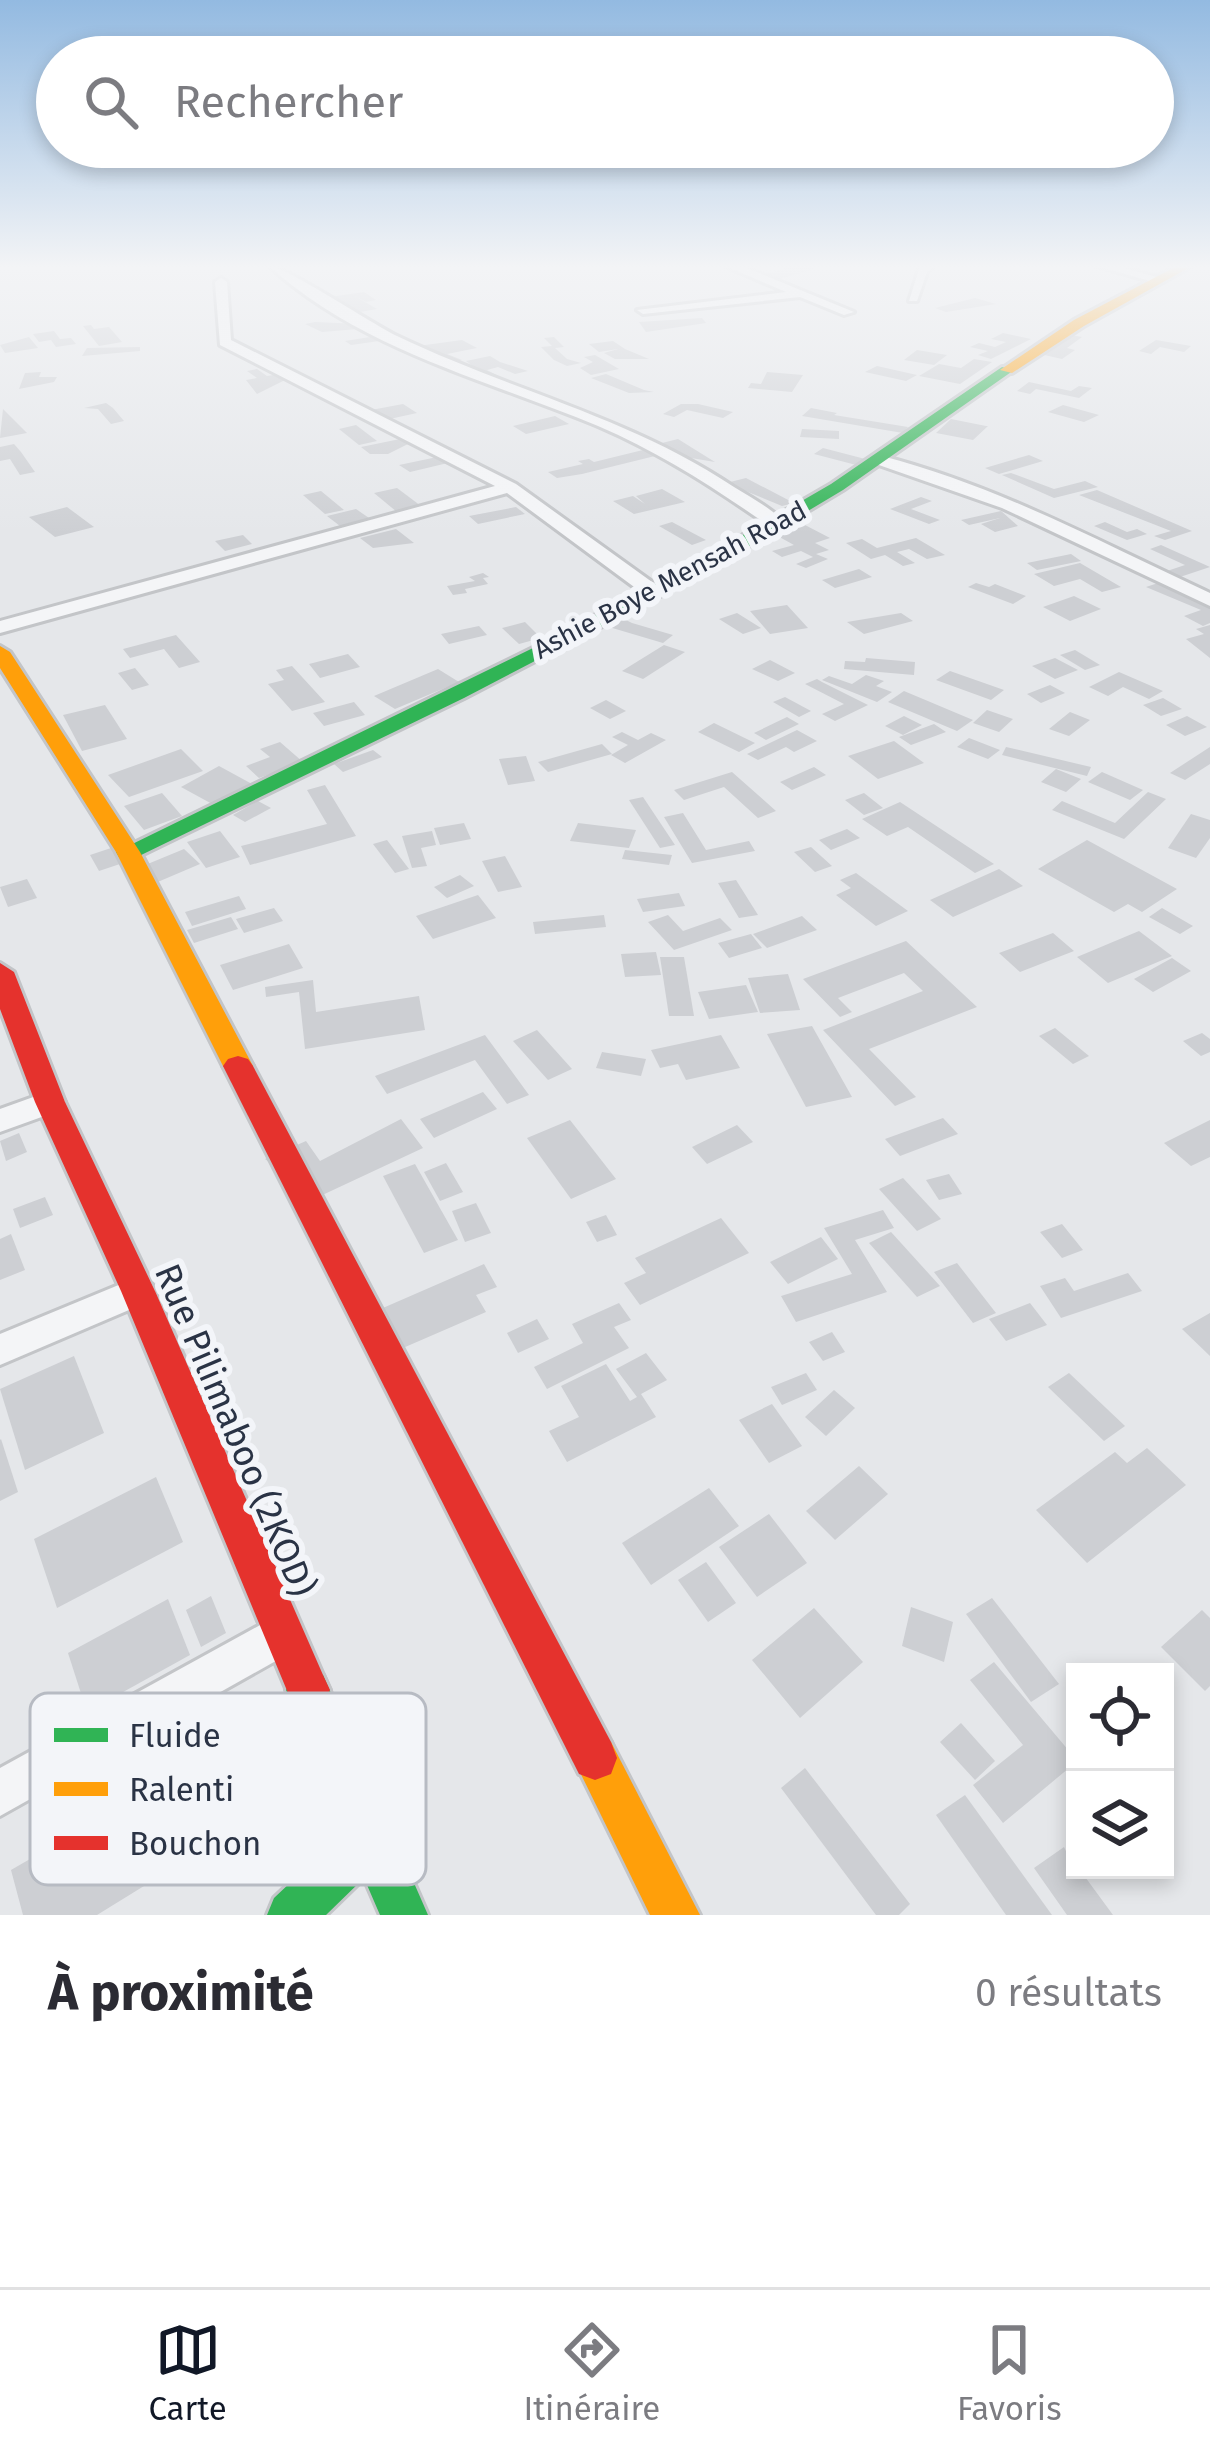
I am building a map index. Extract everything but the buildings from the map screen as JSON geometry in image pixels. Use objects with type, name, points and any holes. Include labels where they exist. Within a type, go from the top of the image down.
[{"type":"street","points":[[251,355],[510,487],[652,591]]},
{"type":"street","points":[[434,355],[652,445],[778,524]]},
{"type":"street","name":"Ashie Boye Mensah Road","points":[[128,852],[468,689],[778,524],[882,461],[1025,355]]},
{"type":"street","points":[[882,461],[927,472],[1004,502],[1210,600]]},
{"type":"street","points":[[0,627],[510,487]]},
{"type":"street","points":[[0,652],[128,852],[676,1915]]},
{"type":"street","name":"Rue Pilimaboo (2KOD)","points":[[0,973],[50,1102],[138,1291],[308,1693]]},
{"type":"street","points":[[0,1121],[50,1102]]},
{"type":"street","points":[[0,1350],[138,1291]]},
{"type":"street","points":[[177,1693],[282,1634]]},
{"type":"street","points":[[0,1793],[30,1776]]},
{"type":"street","points":[[291,1915],[323,1885]]},
{"type":"street","name":"Rue Pilimaboo (2KOD)","points":[[391,1885],[404,1915]]},
{"type":"traffic: fast","points":[[128,852],[457,694],[700,568],[837,487],[1007,370]]},
{"type":"traffic: fast","points":[[291,1915],[323,1885]]},
{"type":"traffic: fast","points":[[391,1885],[404,1915]]},
{"type":"traffic: slow","points":[[1007,370],[1029,355]]},
{"type":"traffic: slow","points":[[0,652],[128,852],[238,1066]]},
{"type":"traffic: slow","points":[[595,1758],[676,1915]]},
{"type":"traffic: jam","points":[[0,972],[50,1102],[138,1291],[308,1690]]},
{"type":"traffic: jam","points":[[238,1066],[595,1758]]}]
